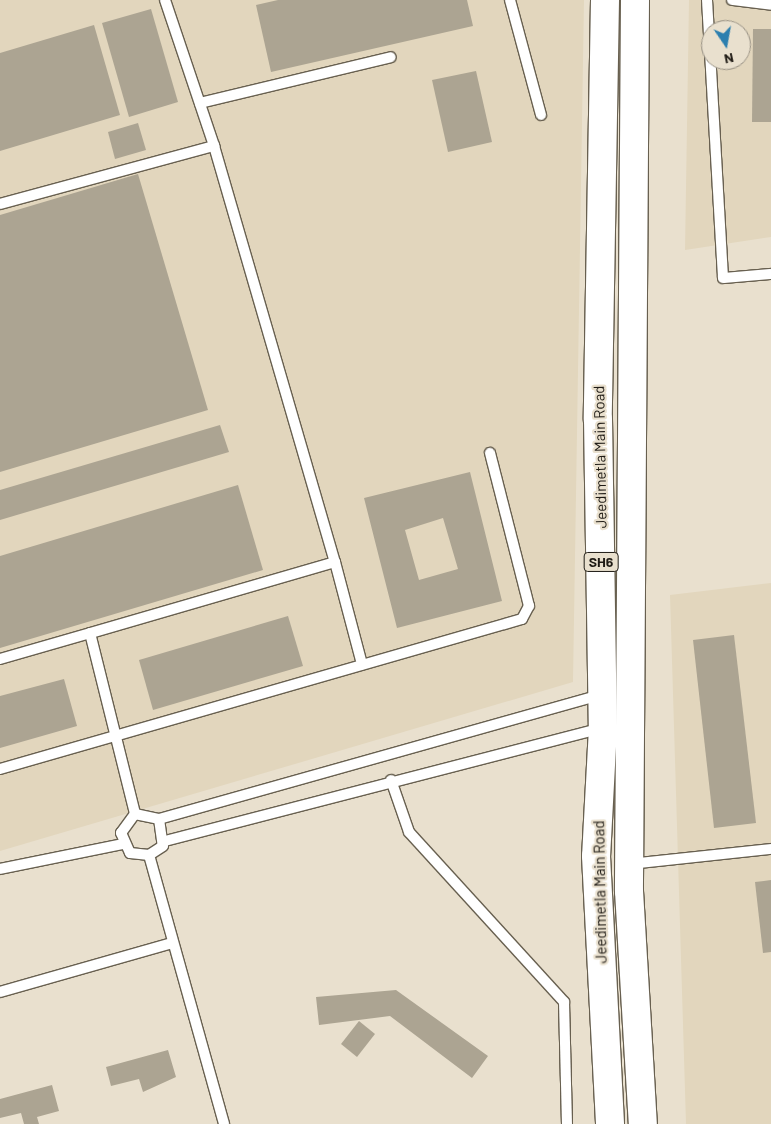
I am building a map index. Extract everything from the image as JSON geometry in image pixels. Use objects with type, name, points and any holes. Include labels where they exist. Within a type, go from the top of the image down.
[{"type":"main road","name":"Jeedimetla Main Road","points":[[605,0],[598,419],[603,728],[596,856],[610,1124]]},
{"type":"main road","name":"Jeedimetla Main Road","points":[[635,0],[631,256],[629,864],[643,1124]]},
{"type":"main road","points":[[601,256],[631,256]]},
{"type":"lane","points":[[165,0],[214,146],[335,562],[362,664]]},
{"type":"lane","points":[[510,0],[541,115]]},
{"type":"lane","points":[[707,0],[723,278],[771,274]]},
{"type":"lane","points":[[732,0],[771,5]]},
{"type":"lane","points":[[200,102],[391,57]]},
{"type":"lane","points":[[0,204],[214,146]]},
{"type":"lane","points":[[0,769],[522,619],[529,606],[490,453]]},
{"type":"lane","points":[[0,659],[335,562]]},
{"type":"lane","points":[[90,633],[119,735],[135,814],[121,833],[123,844],[130,853],[149,855],[165,841],[391,780],[603,728]]},
{"type":"lane","points":[[135,814],[159,819],[603,694]]},
{"type":"lane","points":[[391,780],[409,832],[564,1002],[567,1124]]},
{"type":"lane","points":[[159,819],[165,841]]},
{"type":"lane","points":[[0,869],[123,844]]},
{"type":"lane","points":[[629,864],[771,849]]},
{"type":"lane","points":[[149,855],[224,1124]]},
{"type":"lane","points":[[0,992],[172,943]]},
{"type":"shaded area","points":[[0,0],[584,0],[573,682],[0,851]]},
{"type":"shaded area","points":[[689,0],[771,0],[771,237],[685,250]]},
{"type":"shaded area","points":[[771,583],[771,1124],[686,1124],[670,595]]},
{"type":"building","points":[[278,0],[467,0],[473,26],[271,72],[256,5]]},
{"type":"building","points":[[151,9],[178,102],[129,117],[102,23]]},
{"type":"building","points":[[94,25],[120,115],[0,151],[0,53]]},
{"type":"building","points":[[753,29],[771,29],[771,122],[752,122]]},
{"type":"building","points":[[476,71],[492,142],[448,152],[432,80]]},
{"type":"building","points":[[138,123],[146,150],[115,159],[108,132]]},
{"type":"building","points":[[138,174],[208,410],[0,472],[0,215]]},
{"type":"building","points":[[220,425],[229,452],[0,520],[0,490]]},
{"type":"building","points":[[470,472],[502,601],[397,628],[364,498]],"holes":[[[443,518],[458,569],[419,580],[405,530]]]},
{"type":"building","points":[[238,485],[263,570],[0,648],[0,556]]},
{"type":"building","points":[[288,616],[303,666],[153,710],[139,660]]},
{"type":"building","points":[[734,635],[756,823],[714,828],[693,640]]},
{"type":"building","points":[[64,679],[77,726],[0,748],[0,696]]},
{"type":"building","points":[[771,880],[771,952],[763,953],[755,882]]},
{"type":"building","points":[[396,990],[488,1056],[472,1078],[390,1016],[319,1025],[316,997]]},
{"type":"building","points":[[359,1021],[375,1034],[357,1057],[341,1044]]},
{"type":"building","points":[[168,1050],[176,1077],[143,1092],[139,1079],[111,1086],[106,1067]]},
{"type":"building","points":[[52,1085],[59,1111],[37,1117],[39,1124],[24,1124],[21,1113],[0,1118],[0,1099]]}]
